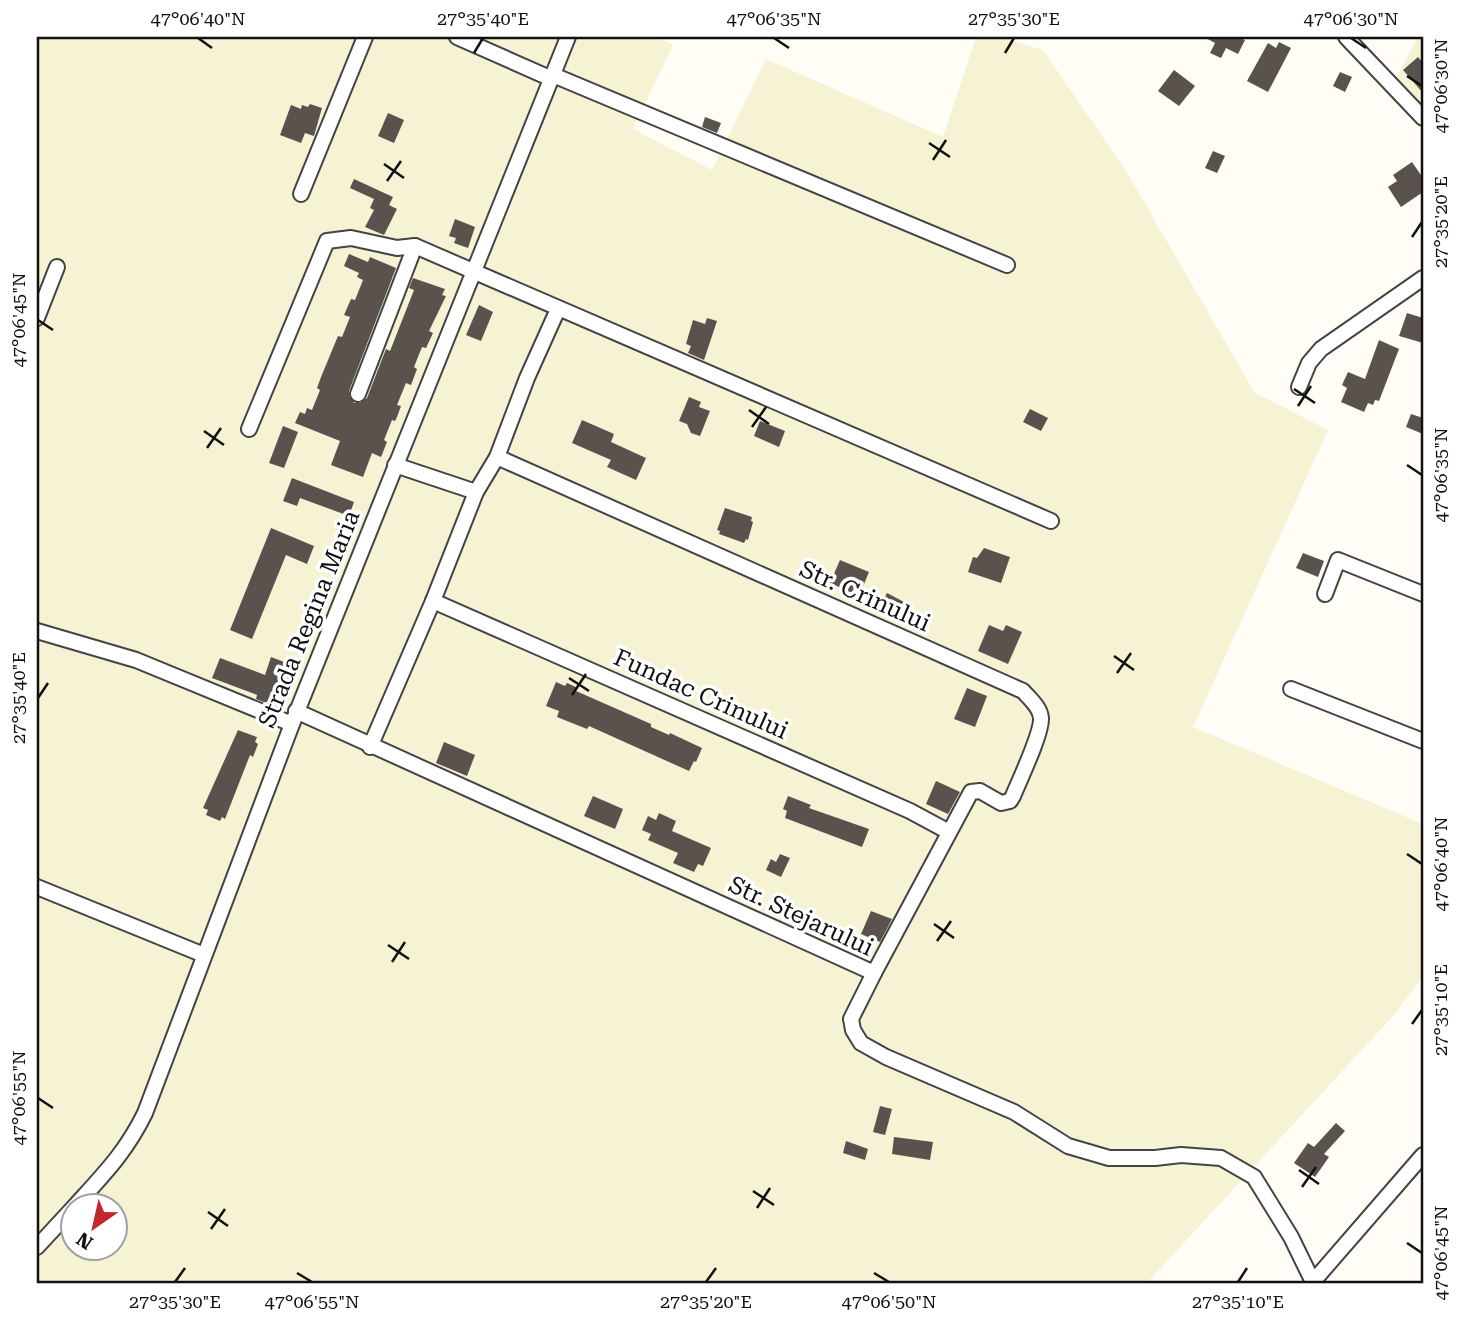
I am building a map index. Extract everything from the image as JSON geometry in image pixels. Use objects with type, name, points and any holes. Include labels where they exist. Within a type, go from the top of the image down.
[{"type":"street","points":[[301,194],[365,37]]},
{"type":"street","points":[[457,37],[1007,265]]},
{"type":"street","name":"Strada Regina Maria","points":[[87,1192],[121,1156],[145,1113],[294,717],[569,37]]},
{"type":"street","points":[[1346,37],[1423,118]]},
{"type":"street","points":[[249,429],[327,242],[351,238],[366,239],[397,248],[415,246],[1051,521]]},
{"type":"street","points":[[358,394],[415,246]]},
{"type":"street","points":[[37,318],[57,267]]},
{"type":"street","points":[[1299,387],[1309,363],[1321,349],[1423,278]]},
{"type":"street","points":[[370,747],[433,601],[476,492],[497,457],[527,378],[558,309]]},
{"type":"street","name":"Str. Crinului","points":[[497,457],[1023,691],[1034,703],[1041,719],[1013,796],[1010,801],[1001,803],[980,791],[971,792],[948,832]]},
{"type":"street","points":[[395,465],[476,492]]},
{"type":"street","points":[[1325,594],[1338,560],[1423,594]]},
{"type":"street","name":"Fundac Crinului","points":[[433,601],[910,811],[948,832]]},
{"type":"street","name":"Str. Stejarului","points":[[37,631],[136,660],[370,747],[874,973],[851,1019],[853,1030],[861,1043],[886,1057],[1014,1112],[1068,1146],[1109,1158],[1181,1155],[1221,1158],[1254,1177],[1291,1237],[1312,1283]]},
{"type":"street","points":[[1291,689],[1423,741]]},
{"type":"street","points":[[874,973],[948,832]]},
{"type":"street","points":[[37,887],[204,955]]},
{"type":"street","points":[[1312,1283],[1423,1155]]},
{"type":"street","name":"Strada Regina Maria","points":[[37,1247],[60,1222]]},
{"type":"shaded area","points":[[37,37],[656,37],[673,45],[633,129],[712,170],[766,59],[943,137],[976,37],[1000,37],[1043,50],[1126,171],[1255,393],[1328,430],[1193,727],[1423,824],[1423,977],[1393,1016],[1146,1284],[37,1284]]},
{"type":"shaded area","points":[[1418,37],[1423,37],[1423,118],[1390,89]]},
{"type":"building","points":[[1204,37],[1238,37],[1245,40],[1238,54],[1226,48],[1221,58],[1210,53],[1215,43]]},
{"type":"building","points":[[1279,42],[1291,48],[1268,92],[1247,81],[1268,43],[1276,48]]},
{"type":"building","points":[[1418,57],[1423,63],[1423,93],[1403,70]]},
{"type":"building","points":[[1174,70],[1195,86],[1179,106],[1158,91]]},
{"type":"building","points":[[1340,72],[1352,77],[1345,92],[1333,86]]},
{"type":"building","points":[[310,104],[322,108],[314,136],[305,133],[301,143],[280,135],[291,105],[301,109],[302,105],[308,107]]},
{"type":"building","points":[[388,113],[404,120],[394,143],[378,136]]},
{"type":"building","points":[[705,117],[721,123],[717,133],[702,127]]},
{"type":"building","points":[[1213,151],[1225,156],[1217,173],[1205,168]]},
{"type":"building","points":[[1412,162],[1423,178],[1423,192],[1401,207],[1388,187],[1397,181],[1393,175]]},
{"type":"building","points":[[354,179],[393,197],[389,205],[397,209],[384,235],[365,227],[374,210],[370,208],[374,199],[350,188]]},
{"type":"building","points":[[455,219],[475,227],[468,248],[454,243],[456,238],[449,236]]},
{"type":"building","points":[[349,254],[368,262],[370,257],[396,268],[349,391],[354,403],[360,403],[367,398],[386,349],[390,351],[414,290],[409,288],[413,278],[445,289],[442,295],[446,296],[429,331],[433,333],[426,348],[422,347],[414,367],[417,369],[411,385],[406,383],[397,405],[401,406],[384,440],[387,442],[381,457],[372,453],[363,477],[331,465],[340,441],[295,423],[300,412],[305,414],[307,408],[312,410],[320,390],[317,388],[321,377],[338,336],[342,337],[350,317],[344,315],[351,299],[355,300],[363,280],[357,277],[359,273],[344,266]]},
{"type":"building","points":[[479,305],[493,312],[481,341],[466,335]]},
{"type":"building","points":[[1407,313],[1423,318],[1423,343],[1399,336]]},
{"type":"building","points":[[707,318],[717,321],[704,360],[688,353],[691,346],[686,344],[693,320],[705,324]]},
{"type":"building","points":[[1379,340],[1399,349],[1379,401],[1375,400],[1373,405],[1368,403],[1364,412],[1341,402],[1347,388],[1342,385],[1348,372],[1365,379]]},
{"type":"building","points":[[689,397],[701,402],[699,407],[710,411],[700,436],[691,433],[687,424],[679,421]]},
{"type":"building","points":[[1030,409],[1048,418],[1041,431],[1023,422]]},
{"type":"building","points":[[1411,414],[1423,418],[1423,434],[1406,427]]},
{"type":"building","points":[[582,420],[614,434],[611,442],[646,458],[636,480],[607,467],[611,460],[572,443]]},
{"type":"building","points":[[760,421],[785,431],[779,447],[754,436]]},
{"type":"building","points":[[283,426],[298,432],[284,468],[269,463]]},
{"type":"building","points":[[292,478],[354,502],[349,516],[300,498],[297,506],[283,501]]},
{"type":"building","points":[[725,508],[752,517],[748,540],[744,543],[719,534],[720,531],[717,530]]},
{"type":"building","points":[[271,528],[314,546],[307,564],[286,555],[252,639],[230,630]]},
{"type":"building","points":[[984,548],[1010,557],[1001,583],[968,572],[973,557],[977,558]]},
{"type":"building","points":[[1303,553],[1324,561],[1318,577],[1296,568]]},
{"type":"building","points":[[840,560],[869,572],[859,596],[830,583]]},
{"type":"building","points":[[887,593],[904,602],[898,616],[880,607]]},
{"type":"building","points":[[989,625],[1003,631],[1006,625],[1022,632],[1008,664],[978,651]]},
{"type":"building","points":[[271,657],[300,668],[284,710],[256,699],[257,695],[212,678],[220,658],[265,675]]},
{"type":"building","points":[[556,682],[565,686],[567,683],[578,688],[576,691],[702,748],[696,762],[694,761],[689,771],[589,726],[587,729],[557,717],[559,711],[546,706]]},
{"type":"building","points":[[967,688],[987,696],[975,727],[954,719]]},
{"type":"building","points":[[238,730],[257,737],[255,742],[258,744],[253,757],[250,755],[225,819],[222,817],[220,821],[206,815],[208,810],[203,808]]},
{"type":"building","points":[[444,742],[475,755],[467,776],[436,763]]},
{"type":"building","points":[[936,781],[960,792],[948,814],[926,804]]},
{"type":"building","points":[[593,796],[623,809],[615,829],[584,816]]},
{"type":"building","points":[[788,796],[811,805],[809,808],[869,829],[862,847],[785,818],[787,811],[783,809]]},
{"type":"building","points":[[659,813],[676,821],[672,831],[711,848],[703,866],[698,864],[694,872],[673,863],[678,853],[648,840],[651,834],[642,830],[648,816],[656,820]]},
{"type":"building","points":[[780,854],[790,858],[781,877],[766,870],[771,859],[776,862]]},
{"type":"building","points":[[871,911],[892,919],[880,942],[861,934]]},
{"type":"building","points":[[880,1106],[892,1109],[885,1135],[873,1132]]},
{"type":"building","points":[[1336,1123],[1345,1131],[1324,1154],[1329,1157],[1315,1177],[1294,1163],[1308,1143],[1314,1147]]},
{"type":"building","points":[[894,1137],[933,1142],[930,1160],[892,1154]]},
{"type":"building","points":[[846,1141],[868,1149],[865,1160],[843,1153]]}]
